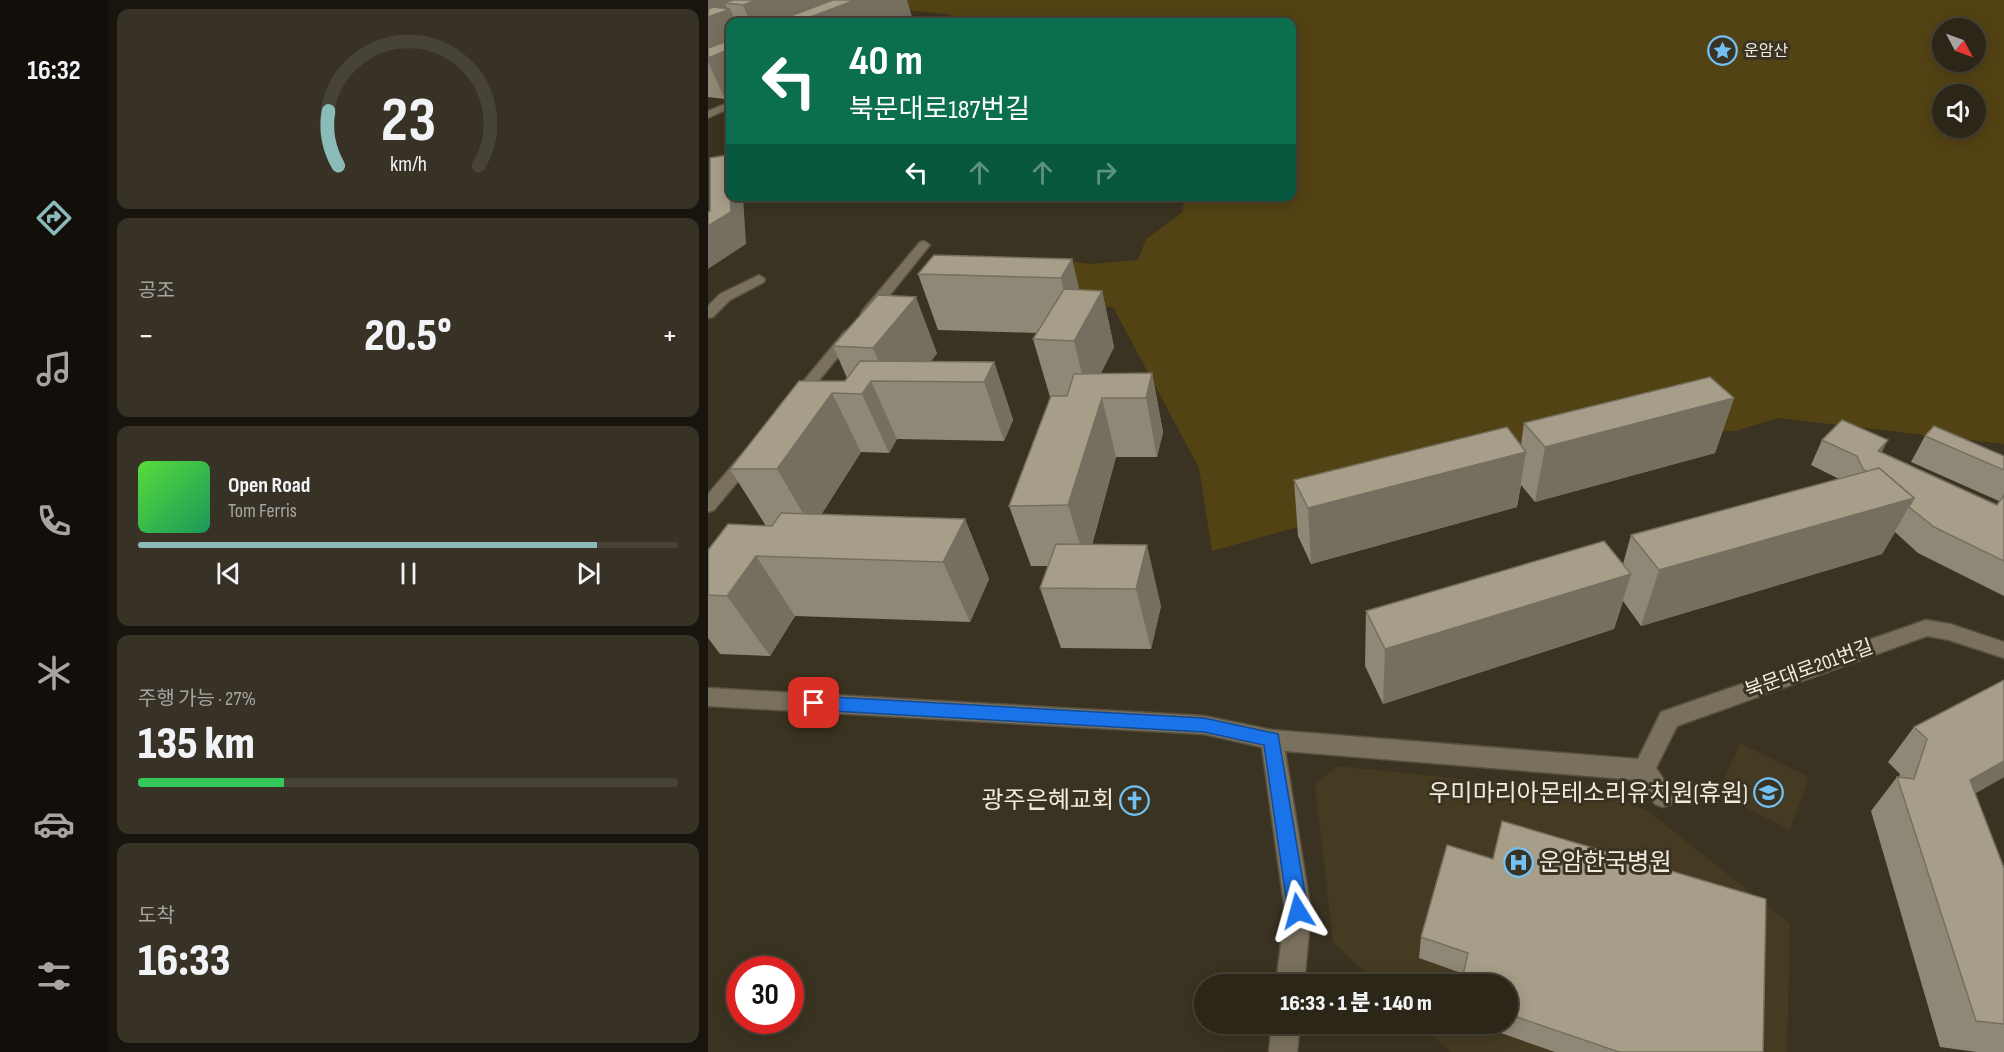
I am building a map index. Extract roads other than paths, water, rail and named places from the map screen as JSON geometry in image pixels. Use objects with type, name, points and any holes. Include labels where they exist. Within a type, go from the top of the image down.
[{"type":"street","points":[[708,115],[726,107]]},
{"type":"street","points":[[790,407],[924,245]]},
{"type":"street","points":[[708,314],[725,297],[759,279]]},
{"type":"street","points":[[708,506],[760,443]]},
{"type":"street","name":"북문대로201번길","points":[[1644,770],[1669,719],[1926,628],[1950,632],[2004,650]]},
{"type":"street","points":[[708,697],[1204,725],[1272,740],[1644,770],[1663,796]]},
{"type":"street","points":[[1272,740],[1298,911],[1291,974]]},
{"type":"street","points":[[1283,1052],[1285,1034]]},
{"type":"place","name":"운암산","points":[[1723,51]]},
{"type":"place","name":"우미마리아몬테소리유치원(휴원)","points":[[1769,793]]},
{"type":"place","name":"광주은혜교회","points":[[1135,800]]},
{"type":"place","name":"운암한국병원","points":[[1518,862]]}]
